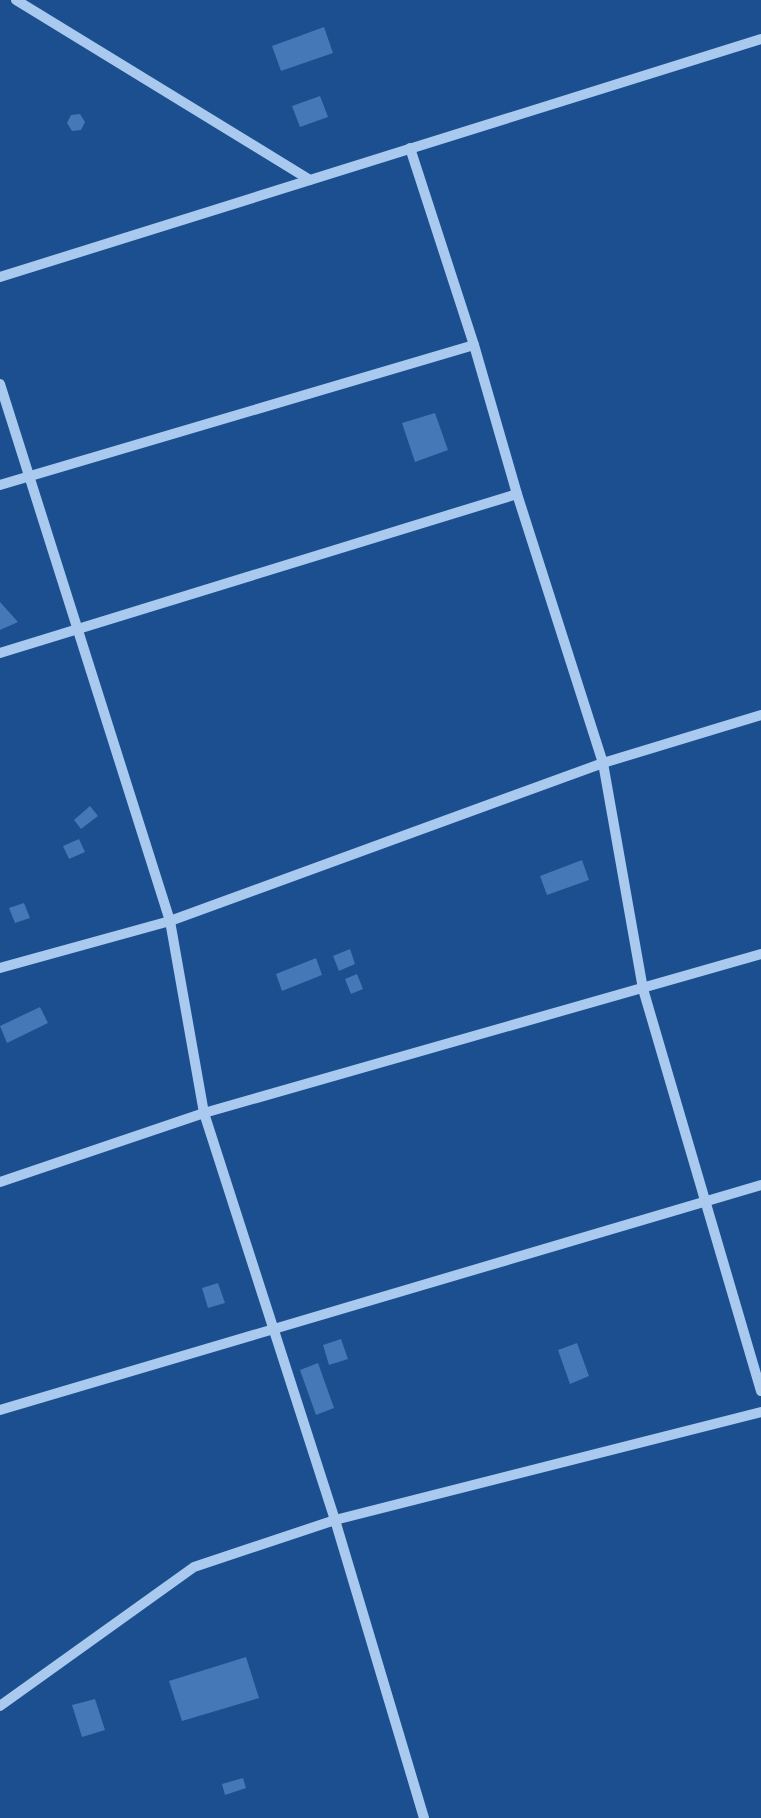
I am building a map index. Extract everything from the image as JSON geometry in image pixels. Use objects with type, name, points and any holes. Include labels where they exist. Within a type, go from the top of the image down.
[{"type":"street","points":[[16,0],[309,180]]},
{"type":"street","points":[[0,277],[761,39]]},
{"type":"street","points":[[410,148],[474,345],[517,494],[603,763],[643,990],[761,1391]]},
{"type":"street","points":[[0,485],[474,345]]},
{"type":"street","points":[[0,384],[170,921],[204,1113],[336,1520],[424,1818]]},
{"type":"street","points":[[0,653],[517,494]]},
{"type":"street","points":[[0,968],[170,921],[603,763],[761,715]]},
{"type":"street","points":[[0,1182],[204,1113],[643,990],[761,954]]},
{"type":"street","points":[[0,1410],[761,1185]]},
{"type":"street","points":[[0,1706],[194,1567],[336,1520],[761,1413]]},
{"type":"building","points":[[324,27],[333,53],[281,71],[272,46]]},
{"type":"building","points":[[320,96],[328,117],[300,127],[292,106]]},
{"type":"building","points":[[80,114],[85,122],[81,130],[72,131],[67,123],[71,115]]},
{"type":"building","points":[[435,413],[448,450],[415,462],[402,423]]},
{"type":"building","points":[[0,602],[18,622],[0,630]]},
{"type":"building","points":[[90,806],[98,816],[81,829],[74,820]]},
{"type":"building","points":[[79,839],[85,852],[69,859],[63,846]]},
{"type":"building","points":[[582,860],[589,880],[547,895],[540,876]]},
{"type":"building","points":[[24,903],[30,918],[15,923],[9,908]]},
{"type":"building","points":[[350,949],[355,964],[339,971],[333,956]]},
{"type":"building","points":[[316,958],[322,975],[282,991],[276,974]]},
{"type":"building","points":[[357,974],[363,989],[351,994],[345,979]]},
{"type":"building","points":[[40,1007],[48,1023],[7,1043],[0,1026]]},
{"type":"building","points":[[218,1283],[225,1303],[208,1308],[202,1288]]},
{"type":"building","points":[[341,1339],[348,1359],[329,1365],[323,1345]]},
{"type":"building","points":[[577,1343],[589,1376],[570,1384],[558,1350]]},
{"type":"building","points":[[318,1363],[334,1408],[316,1415],[300,1370]]},
{"type":"building","points":[[246,1657],[259,1698],[182,1721],[169,1681]]},
{"type":"building","points":[[95,1699],[105,1730],[82,1737],[72,1705]]},
{"type":"building","points":[[243,1778],[246,1788],[225,1795],[222,1784]]}]
